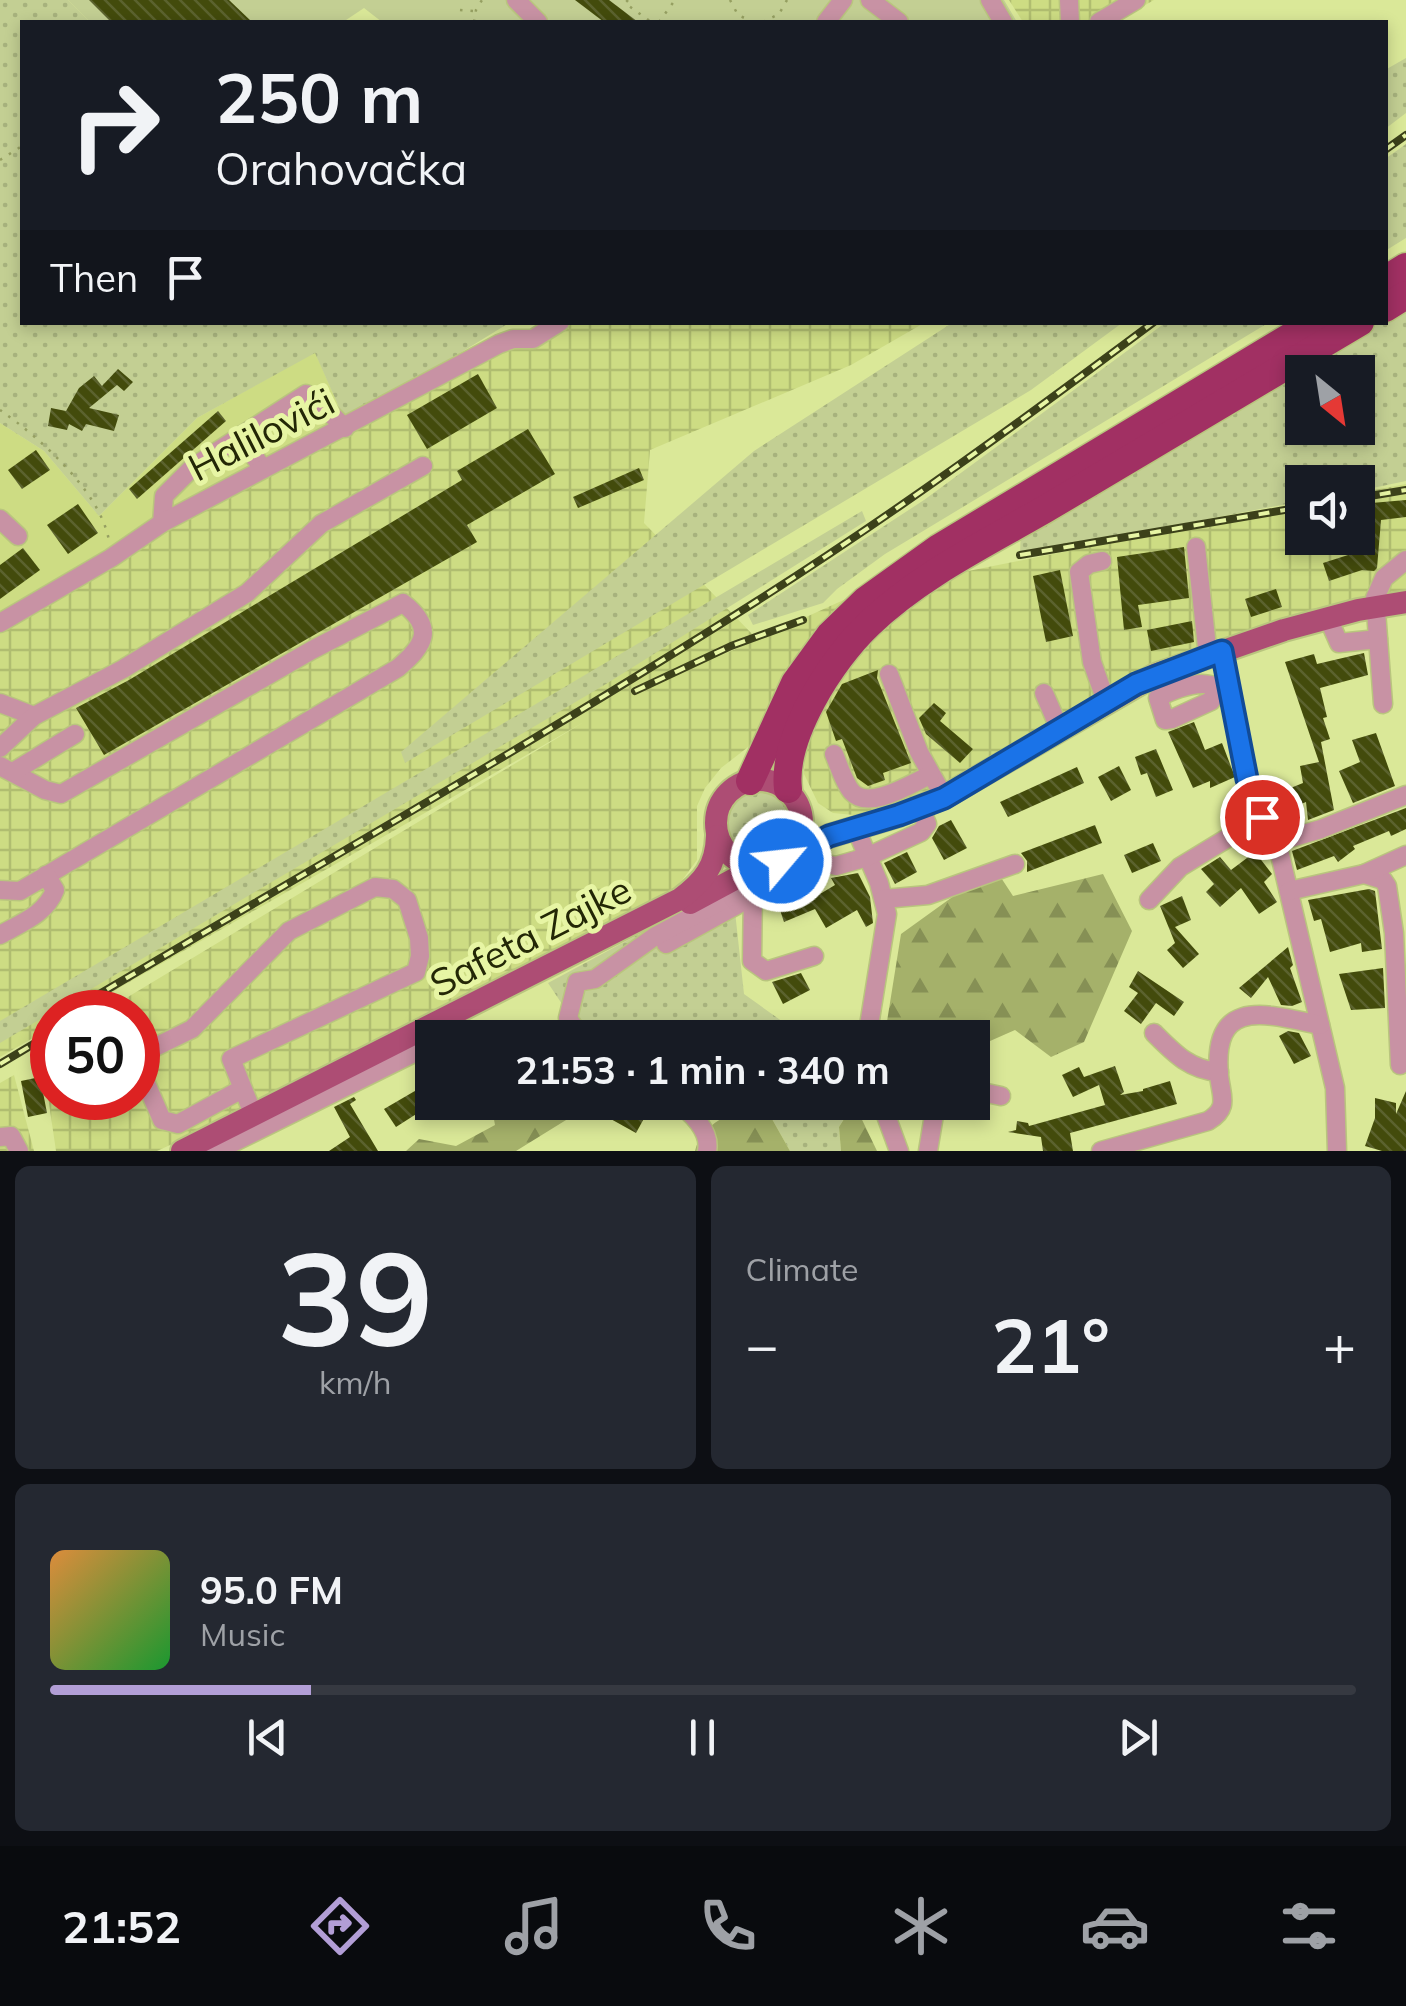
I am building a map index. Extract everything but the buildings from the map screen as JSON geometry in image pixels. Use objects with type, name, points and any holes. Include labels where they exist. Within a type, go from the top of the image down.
[{"type":"highway","points":[[750,781],[795,683],[830,635],[866,601],[938,548],[1314,336],[1352,325]]},
{"type":"highway","points":[[792,795],[788,762],[812,704],[836,663],[873,620],[949,566],[1314,336]]},
{"type":"main road","name":"Safeta Zajke","points":[[200,1151],[573,987],[829,836],[944,798],[1155,675],[1328,618],[1406,602]]},
{"type":"main road","name":"Safeta Zajke","points":[[182,1151],[680,898],[698,886],[717,856],[718,808],[726,796],[750,781],[774,782],[830,823],[867,825]]},
{"type":"main road","points":[[718,836],[732,858],[767,872],[802,828],[792,795]]},
{"type":"street","points":[[516,0],[536,20]]},
{"type":"street","points":[[828,20],[843,0]]},
{"type":"street","points":[[870,0],[896,20]]},
{"type":"street","points":[[1102,20],[1136,0]]},
{"type":"street","name":"Halilovići","points":[[0,623],[162,523],[498,344],[527,331],[533,339],[555,325]]},
{"type":"street","points":[[162,523],[164,496],[193,467],[306,394],[322,403],[345,428]]},
{"type":"street","points":[[240,436],[263,469]]},
{"type":"street","points":[[0,748],[34,716],[124,669],[246,592],[321,524],[423,466]]},
{"type":"street","points":[[0,519],[18,536]]},
{"type":"street","points":[[1196,547],[1223,687],[1247,779],[1277,842],[1335,1088],[1337,1151]]},
{"type":"street","points":[[1383,704],[1374,606],[1384,578],[1406,560]]},
{"type":"street","points":[[1102,562],[1089,564],[1079,572],[1092,662],[1106,701]]},
{"type":"street","points":[[0,890],[20,891],[398,668],[420,650],[424,636],[420,620],[403,602],[61,794],[6,769]]},
{"type":"street","points":[[1328,618],[1339,643],[1378,638]]},
{"type":"street","points":[[889,674],[930,775],[944,798]]},
{"type":"street","points":[[1044,692],[1060,730]]},
{"type":"street","points":[[0,702],[34,716]]},
{"type":"street","points":[[6,769],[75,734]]},
{"type":"street","points":[[834,754],[851,791],[860,798],[872,799],[930,775]]},
{"type":"street","points":[[1277,842],[1406,795]]},
{"type":"street","points":[[569,1020],[573,987],[767,872],[811,862],[836,866],[867,857],[921,832],[927,824],[920,808]]},
{"type":"street","points":[[1150,900],[1180,867],[1262,817]]},
{"type":"street","points":[[867,825],[867,857],[887,914],[870,1020]]},
{"type":"street","points":[[1289,891],[1364,874],[1406,855]]},
{"type":"street","points":[[884,900],[928,895],[1015,864]]},
{"type":"street","points":[[767,872],[752,961],[766,971],[814,956]]},
{"type":"street","points":[[1364,874],[1383,880],[1387,886],[1394,934],[1400,1065]]},
{"type":"street","points":[[0,935],[32,917],[52,898],[55,890],[46,875]]},
{"type":"street","points":[[242,1089],[178,1124],[169,1124],[162,1120],[139,1067],[140,1060],[144,1053],[192,1029],[289,932],[375,888],[393,889],[407,900],[419,938],[416,972],[232,1059],[254,1116]]},
{"type":"street","points":[[1101,1151],[1218,1115],[1225,1104],[1219,1072],[1223,1030],[1238,1018],[1280,1017],[1320,1026]]},
{"type":"street","points":[[1154,1033],[1199,1071],[1219,1072]]},
{"type":"street","points":[[216,1151],[415,1052]]},
{"type":"street","points":[[990,1094],[1001,1096]]},
{"type":"street","points":[[695,1120],[709,1142],[706,1151]]},
{"type":"street","points":[[888,1120],[899,1151]]},
{"type":"street","points":[[928,1151],[933,1120]]},
{"type":"street","points":[[0,1136],[11,1136],[18,1151]]},
{"type":"path","points":[[474,20],[482,0]]},
{"type":"path","points":[[628,0],[626,3],[648,20]]},
{"type":"path","points":[[767,20],[779,14],[787,0]]},
{"type":"path","points":[[460,10],[476,10]]},
{"type":"path","points":[[0,410],[52,452],[82,485],[108,534],[111,558]]},
{"type":"shaded area","points":[[0,0],[68,0],[88,20],[20,20],[20,325],[506,325],[346,423],[315,353],[197,418],[99,516],[44,451],[0,423]]},
{"type":"shaded area","points":[[68,0],[1004,0],[1016,20],[379,20],[364,8],[346,20],[88,20]]},
{"type":"shaded area","points":[[1009,0],[1154,0],[1119,20],[1022,20]]},
{"type":"shaded area","points":[[1406,58],[1406,113],[1388,127],[1388,68]]},
{"type":"shaded area","points":[[1406,144],[1406,238],[1388,249],[1388,157]]},
{"type":"shaded area","points":[[1406,306],[1406,481],[1375,487],[1375,465],[1285,465],[1285,504],[1020,555],[1021,526],[1285,375],[1285,445],[1375,445],[1375,355],[1321,355],[1373,325],[1388,325],[1388,316]]},
{"type":"shaded area","points":[[554,325],[921,325],[851,365],[650,450],[644,523],[756,638],[718,657],[859,593],[1285,507],[1285,555],[1375,555],[1375,490],[1406,484],[1406,603],[1208,656],[969,784],[864,816],[833,813],[818,803],[804,774],[805,757],[752,744],[721,768],[705,788],[697,806],[697,860],[669,898],[433,1020],[415,1020],[415,1030],[360,1058],[157,1151],[56,1151],[51,1120],[160,1120],[160,990],[139,990],[584,722],[115,990],[30,990],[30,1040],[0,1057],[0,626],[319,439]]},
{"type":"shaded area","points":[[949,325],[1119,325],[1031,390],[405,763],[401,752],[754,451]]},
{"type":"shaded area","points":[[1162,325],[1265,325],[885,554],[823,603],[753,625],[748,615],[924,500]]},
{"type":"shaded area","points":[[315,352],[346,423],[0,626],[0,423],[44,451],[99,516],[197,418]]},
{"type":"shaded area","points":[[862,511],[866,521],[606,684],[89,990],[52,990]]},
{"type":"shaded area","points":[[759,792],[781,801],[790,823],[781,845],[759,854],[737,845],[728,823],[737,801]]},
{"type":"shaded area","points":[[732,884],[744,994],[780,1020],[573,1020],[548,983]]},
{"type":"shaded area","points":[[30,1003],[30,1025],[0,1043],[0,1021]]},
{"type":"shaded area","points":[[14,1075],[34,1151],[0,1151],[0,1083]]},
{"type":"shaded area","points":[[773,1120],[843,1120],[839,1127],[841,1151],[790,1151]]},
{"type":"green space","points":[[994,867],[1013,896],[1103,874],[1132,931],[1084,1042],[1051,1057],[1015,1030],[990,1041],[990,1020],[887,1020],[901,934]]},
{"type":"green space","points":[[494,1120],[566,1120],[516,1151],[406,1151],[419,1139],[456,1146],[495,1125]]},
{"type":"green space","points":[[721,1120],[773,1120],[790,1151],[695,1151],[711,1126]]},
{"type":"green space","points":[[843,1120],[862,1120],[877,1151],[841,1151],[839,1127]]},
{"type":"railway","points":[[1388,148],[1406,135]]},
{"type":"railway","points":[[106,990],[501,758],[757,601],[958,465],[1150,325]]},
{"type":"railway","points":[[1375,495],[1406,490]]},
{"type":"railway","points":[[1020,555],[1285,510]]},
{"type":"railway","points":[[635,691],[731,646],[803,620]]},
{"type":"railway","points":[[0,1064],[30,1046]]},
{"type":"route","points":[[781,861],[829,836],[944,798],[1136,684],[1222,651],[1247,779],[1262,817]]}]
